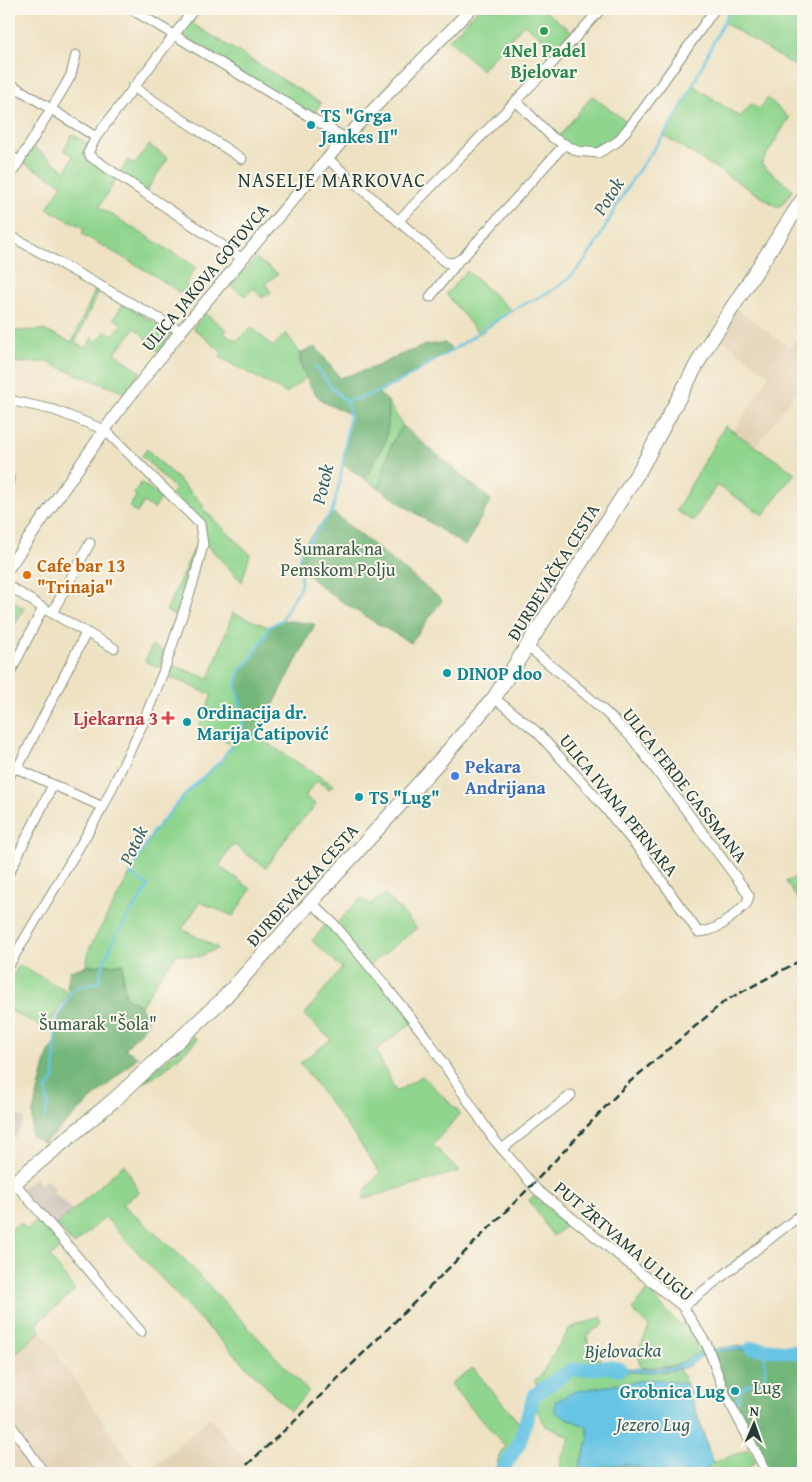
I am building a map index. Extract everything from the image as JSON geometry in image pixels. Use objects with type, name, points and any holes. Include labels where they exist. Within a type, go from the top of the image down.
[{"type":"main road","name":"ĐURĐEVAČKA CESTA","points":[[12,1184],[114,1100],[222,1000],[446,754],[494,698],[641,468],[704,351],[803,200]]},
{"type":"street","points":[[131,9],[174,33],[345,138]]},
{"type":"street","points":[[194,9],[96,137],[88,153],[243,259]]},
{"type":"street","name":"ULICA JAKOVA GOTOVCA","points":[[9,566],[146,373],[345,138],[471,9]]},
{"type":"street","points":[[398,220],[552,64],[601,9]]},
{"type":"street","points":[[516,101],[553,138],[577,151],[598,153],[617,142],[622,136],[715,9]]},
{"type":"street","points":[[9,178],[71,75],[76,55]]},
{"type":"street","points":[[9,82],[96,137]]},
{"type":"street","points":[[133,87],[242,159]]},
{"type":"street","points":[[430,297],[457,262],[565,144]]},
{"type":"street","points":[[9,155],[19,161]]},
{"type":"street","points":[[328,159],[445,262],[457,262]]},
{"type":"street","points":[[9,235],[181,331]]},
{"type":"street","points":[[9,400],[54,410],[105,430],[200,524],[203,546],[194,580],[164,670],[136,740],[102,807],[9,965]]},
{"type":"street","points":[[52,613],[90,543]]},
{"type":"street","points":[[9,586],[43,608],[114,648]]},
{"type":"street","points":[[9,675],[43,608]]},
{"type":"street","points":[[9,777],[86,633]]},
{"type":"street","name":"ULICA FERDE GASSMANA","points":[[528,647],[588,696],[632,738],[744,888]]},
{"type":"street","name":"ULICA IVANA PERNARA","points":[[494,698],[537,732],[594,796],[643,854],[698,932],[717,928],[747,903],[749,896],[744,888]]},
{"type":"street","points":[[13,767],[102,807]]},
{"type":"street","points":[[9,873],[53,785]]},
{"type":"street","name":"PUT ŽRTVAMA U LUGU","points":[[311,902],[333,923],[423,1034],[492,1137],[536,1189],[683,1307],[707,1345],[725,1394],[767,1473]]},
{"type":"street","points":[[502,1149],[572,1095]]},
{"type":"street","points":[[12,1184],[141,1332]]},
{"type":"street","points":[[683,1307],[803,1213]]},
{"type":"street","points":[[9,1422],[44,1473]]},
{"type":"shaded area","points":[[733,306],[790,348],[801,333],[803,335],[803,382],[756,447],[734,432],[769,375],[715,334]]},
{"type":"shaded area","points":[[9,1111],[25,1119],[15,1138],[9,1134]]},
{"type":"shaded area","points":[[35,1178],[41,1185],[46,1180],[55,1188],[53,1191],[73,1211],[53,1228],[20,1189]]},
{"type":"shaded area","points":[[41,1331],[138,1473],[9,1473],[9,1359]]},
{"type":"shaded area","points":[[210,1417],[248,1464],[238,1473],[148,1473]]},
{"type":"green space","points":[[478,9],[542,9],[578,36],[562,54],[524,24],[482,70],[449,40]]},
{"type":"green space","points":[[731,9],[803,9],[803,71],[723,22]]},
{"type":"green space","points":[[185,19],[321,103],[312,116],[257,84],[178,32]]},
{"type":"green space","points":[[693,85],[740,117],[751,104],[759,109],[768,98],[789,118],[761,164],[793,190],[779,208],[663,135]]},
{"type":"green space","points":[[592,96],[631,125],[598,153],[577,151],[556,140]]},
{"type":"green space","points":[[72,134],[90,145],[88,153],[119,175],[99,207],[196,267],[185,285],[198,294],[193,301],[152,274],[82,234],[84,228],[47,209],[62,184],[20,161],[29,144],[66,171],[73,156],[64,150]]},
{"type":"green space","points":[[149,145],[168,158],[145,193],[119,175],[128,160],[134,165]]},
{"type":"green space","points":[[256,258],[278,274],[265,284],[271,292],[262,298],[254,288],[245,296],[231,286]]},
{"type":"green space","points":[[467,271],[512,311],[479,334],[446,294]]},
{"type":"green space","points":[[98,284],[101,286],[75,343],[86,348],[92,338],[97,341],[106,331],[113,335],[122,324],[114,318],[123,304],[172,333],[159,353],[135,328],[115,353],[141,372],[125,393],[46,362],[9,363],[9,331],[43,330],[72,342]]},
{"type":"green space","points":[[205,313],[227,330],[224,333],[237,341],[252,327],[273,347],[286,333],[300,353],[300,364],[307,377],[286,393],[219,357],[223,353],[193,328]]},
{"type":"green space","points":[[445,343],[452,350],[378,393],[387,400],[389,416],[386,440],[365,479],[342,464],[350,414],[319,398],[304,373],[300,353],[316,347],[340,378],[375,367],[427,345]]},
{"type":"green space","points":[[387,400],[403,426],[394,439],[378,488],[365,479],[386,440],[389,416]]},
{"type":"green space","name":"Šumarak na Pemskom Polju","points":[[403,426],[491,500],[465,546],[378,488],[394,439]]},
{"type":"green space","points":[[725,426],[795,473],[763,515],[717,485],[693,521],[676,511]]},
{"type":"green space","points":[[147,449],[204,505],[202,508],[250,554],[242,582],[209,547],[203,545],[200,524],[170,494],[175,489],[142,456]]},
{"type":"green space","points":[[141,483],[162,497],[154,509],[144,502],[137,513],[129,507],[136,497],[134,493]]},
{"type":"green space","name":"Šumarak na Pemskom Polju","points":[[332,512],[442,600],[411,643],[328,592],[302,568],[299,559],[303,547]]},
{"type":"green space","points":[[197,543],[201,544],[197,563],[178,617],[166,611]]},
{"type":"green space","points":[[9,599],[24,608],[9,635]]},
{"type":"green space","points":[[233,613],[269,627],[248,663],[238,698],[244,716],[243,728],[333,785],[329,789],[317,781],[305,796],[316,805],[288,835],[266,868],[233,844],[219,866],[251,889],[233,916],[200,902],[182,929],[218,948],[198,957],[177,954],[141,1006],[126,997],[123,982],[123,964],[86,966],[90,947],[153,832],[189,790],[221,761],[233,744],[198,729],[212,695],[163,674],[167,663],[209,679]]},
{"type":"green space","name":"Šumarak na Pemskom Polju","points":[[282,620],[315,624],[257,737],[243,728],[244,716],[236,687],[239,671],[248,663],[269,627]]},
{"type":"green space","points":[[152,646],[165,652],[159,668],[145,661]]},
{"type":"green space","points":[[803,873],[803,907],[786,882]]},
{"type":"green space","points":[[385,894],[417,928],[369,966],[414,1022],[376,1050],[396,1092],[422,1076],[460,1113],[433,1145],[460,1171],[363,1199],[366,1189],[380,1173],[300,1063],[332,1039],[304,1015],[342,968],[312,941],[328,922],[335,925],[361,898],[370,904]]},
{"type":"green space","name":"Šumarak \"Šola\"","points":[[123,964],[123,982],[126,997],[141,1006],[148,1023],[125,1049],[138,1057],[44,1143],[31,1136],[33,1113],[47,1057],[55,1041],[56,1022],[71,992],[67,987],[70,971],[86,966]]},
{"type":"green space","points":[[19,965],[69,992],[47,1029],[9,1010],[9,983]]},
{"type":"green space","points":[[194,1036],[197,1040],[170,1065],[154,1077],[141,1082]]},
{"type":"green space","points":[[124,1164],[139,1192],[122,1204],[183,1258],[309,1391],[290,1411],[188,1307],[105,1217],[74,1245],[57,1225]]},
{"type":"green space","points":[[534,1196],[567,1225],[553,1236],[529,1200]]},
{"type":"green space","points":[[44,1217],[65,1243],[50,1257],[75,1290],[36,1324],[41,1331],[9,1359],[9,1231],[20,1223],[27,1229]]},
{"type":"green space","points":[[647,1290],[680,1325],[688,1319],[707,1351],[675,1366],[641,1368],[637,1354],[649,1327],[632,1310]]},
{"type":"green space","points":[[602,1317],[604,1324],[587,1335],[591,1359],[601,1358],[602,1368],[631,1372],[679,1369],[687,1384],[653,1379],[560,1415],[587,1427],[589,1439],[580,1462],[586,1472],[608,1465],[626,1465],[671,1473],[560,1473],[561,1459],[570,1437],[546,1426],[536,1409],[527,1416],[519,1444],[500,1473],[494,1473],[501,1451],[506,1447],[450,1384],[473,1368],[520,1424],[534,1395],[540,1390],[534,1381],[542,1373],[570,1328]]},
{"type":"green space","name":"Lug","points":[[732,1349],[803,1350],[803,1473],[771,1473],[742,1423],[713,1352]]},
{"type":"green space","points":[[749,1449],[756,1462],[738,1473],[702,1473],[713,1463]]},
{"type":"water","points":[[744,1346],[770,1350],[712,1353],[702,1356],[685,1367],[674,1370],[631,1372],[602,1368],[667,1368],[705,1351],[724,1347]]},
{"type":"water","name":"Jezero Lug","points":[[653,1379],[687,1384],[713,1463],[701,1473],[671,1473],[626,1465],[608,1465],[586,1473],[579,1467],[589,1439],[587,1427],[560,1415],[555,1411],[555,1402],[576,1391]]},
{"type":"waterway","name":"Potok","points":[[45,1117],[48,1106],[46,1090],[54,1079],[56,1022],[71,992],[78,987],[99,982],[111,945],[147,889],[148,886],[130,874],[153,832],[189,790],[221,761],[243,728],[244,716],[236,687],[239,671],[248,663],[269,627],[282,620],[299,590],[301,583],[299,558],[303,549],[332,512],[340,481],[350,414],[346,401],[375,393],[401,381],[459,346],[511,311],[552,291],[574,273],[590,253],[629,185],[674,120],[731,9]]},
{"type":"waterway","points":[[316,367],[334,390],[346,401]]},
{"type":"waterway","name":"Bjelovacka","points":[[752,1348],[803,1353]]},
{"type":"waterway","points":[[736,1408],[743,1388],[765,1379],[763,1349]]},
{"type":"waterway","name":"Bjelovacka","points":[[500,1473],[519,1444],[534,1395],[571,1370],[607,1367],[620,1369]]},
{"type":"railway","points":[[238,1473],[299,1417],[475,1242],[532,1185],[625,1086],[725,1001],[803,959]]},
{"type":"place","name":"4Nel Padel Bjelovar","points":[[544,31]]},
{"type":"place","name":"TS \"Grga Jankes II\"","points":[[311,125]]},
{"type":"place","name":"Cafe bar 13 \"Trinaja\"","points":[[27,575]]},
{"type":"place","name":"DINOP doo","points":[[447,673]]},
{"type":"place","name":"Ljekarna 3","points":[[168,718]]},
{"type":"place","name":"Ordinacija dr. Marija Čatipović","points":[[187,722]]},
{"type":"place","name":"Pekara Andrijana","points":[[455,776]]},
{"type":"place","name":"TS \"Lug\"","points":[[359,797]]},
{"type":"place","name":"Grobnica Lug","points":[[735,1391]]},
{"type":"district","name":"NASELJE MARKOVAC","points":[[332,179]]}]
